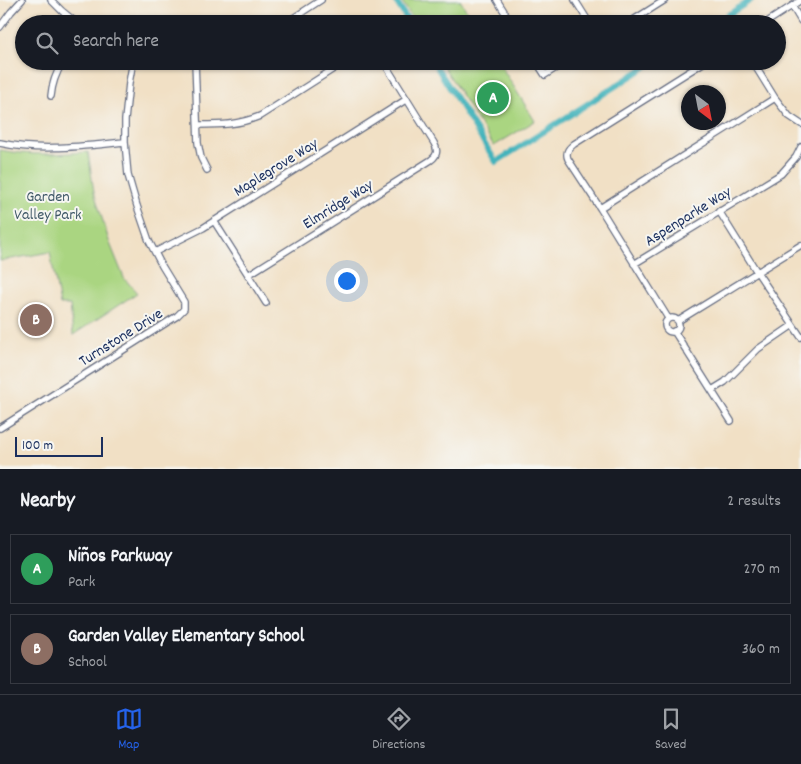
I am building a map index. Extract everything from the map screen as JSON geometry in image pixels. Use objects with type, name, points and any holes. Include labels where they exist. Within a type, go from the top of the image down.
[{"type":"street","points":[[1,25],[22,0]]},
{"type":"street","points":[[51,0],[67,15]]},
{"type":"street","points":[[298,15],[322,0]]},
{"type":"street","points":[[497,0],[506,15]]},
{"type":"street","points":[[575,0],[584,15]]},
{"type":"street","points":[[652,0],[655,6]]},
{"type":"street","points":[[641,15],[665,0]]},
{"type":"street","points":[[778,15],[801,0]]},
{"type":"street","points":[[792,6],[801,21]]},
{"type":"street","points":[[51,96],[58,70]]},
{"type":"street","name":"Turnstone Drive","points":[[1,426],[184,309],[184,302],[155,252],[144,226],[128,175],[125,142],[126,102],[131,70]]},
{"type":"street","points":[[195,70],[198,143],[206,170]]},
{"type":"street","points":[[198,125],[229,124],[260,116],[332,70]]},
{"type":"street","points":[[389,70],[407,100]]},
{"type":"street","points":[[542,70],[545,75],[553,70]]},
{"type":"street","points":[[634,264],[566,156],[567,152],[574,144],[692,70]]},
{"type":"street","points":[[758,70],[789,116],[801,124]]},
{"type":"street","points":[[600,208],[775,98]]},
{"type":"street","name":"Elmridge Way","points":[[248,275],[431,160],[437,151],[434,143],[407,100]]},
{"type":"street","name":"Maplegrove Way","points":[[155,252],[214,221],[407,100]]},
{"type":"street","points":[[0,143],[44,148],[125,142]]},
{"type":"street","name":"Aspenparke Way","points":[[668,318],[634,264],[780,174],[796,157],[801,147]]},
{"type":"street","points":[[719,212],[801,337]]},
{"type":"street","points":[[214,221],[266,303]]},
{"type":"street","points":[[678,321],[801,244]]},
{"type":"street","points":[[678,321],[675,318],[668,318],[665,324],[666,329],[674,331],[731,421]]},
{"type":"street","points":[[674,331],[678,328],[678,321]]},
{"type":"street","points":[[712,390],[724,382],[758,349],[793,325]]},
{"type":"green space","points":[[401,0],[460,0],[469,15],[410,15]]},
{"type":"green space","points":[[446,70],[504,70],[535,121],[494,146]]},
{"type":"green space","name":"Garden Valley Park","points":[[0,150],[33,154],[88,152],[94,192],[109,241],[124,278],[137,293],[73,335],[70,305],[60,305],[50,252],[0,261]]},
{"type":"waterway","points":[[395,0],[404,15]]},
{"type":"waterway","points":[[728,15],[751,0]]},
{"type":"waterway","points":[[439,70],[496,162],[641,70]]},
{"type":"place","name":"Niños Parkway","points":[[493,98]]},
{"type":"place","name":"Garden Valley Elementary School","points":[[36,320]]}]
